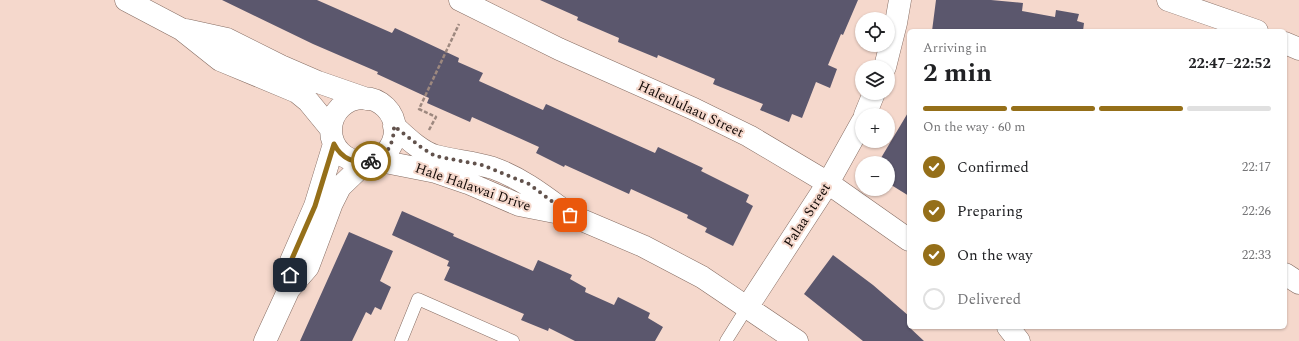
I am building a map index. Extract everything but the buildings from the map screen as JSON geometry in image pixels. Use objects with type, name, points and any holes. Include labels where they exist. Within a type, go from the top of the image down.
[{"type":"street","points":[[126,0],[181,29],[220,60],[297,92],[308,101],[332,136],[344,157],[354,161],[370,161]]},
{"type":"street","points":[[887,60],[900,0]]},
{"type":"street","points":[[1168,0],[1251,29]]},
{"type":"street","name":"Haleululaau Street","points":[[464,2],[559,49],[694,109],[749,136],[828,183],[907,239]]},
{"type":"street","points":[[181,29],[227,39],[310,79],[377,102],[386,108],[392,116],[394,137],[390,146],[384,154],[370,161],[340,187],[332,203],[308,267],[289,289],[265,341]]},
{"type":"street","points":[[1287,44],[1299,49]]},
{"type":"street","points":[[289,289],[291,261],[315,206],[332,136],[333,118],[339,109],[347,103],[357,99],[367,99]]},
{"type":"street","name":"Hale Halawai Drive","points":[[394,126],[422,148],[435,156],[469,161],[495,169],[529,184],[570,215]]},
{"type":"street","name":"Palaa Street","points":[[748,306],[828,183],[855,135]]},
{"type":"street","name":"Hale Halawai Drive","points":[[370,161],[436,172],[468,183],[519,205],[570,215],[643,246],[702,277],[748,306],[797,341]]},
{"type":"street","points":[[1287,275],[1299,283]]},
{"type":"street","points":[[1010,329],[1019,341]]},
{"type":"lane","points":[[402,341],[418,299],[512,341]]},
{"type":"lane","points":[[726,341],[748,306]]},
{"type":"path","points":[[422,148],[436,117],[419,109],[464,2]]},
{"type":"way so far","points":[[371,161],[384,154],[390,146],[394,137],[394,126],[405,136],[435,156],[469,161],[495,169],[529,184],[570,215]]},
{"type":"route","points":[[290,275],[291,261],[315,206],[334,144],[344,157],[365,163],[371,161]]}]
